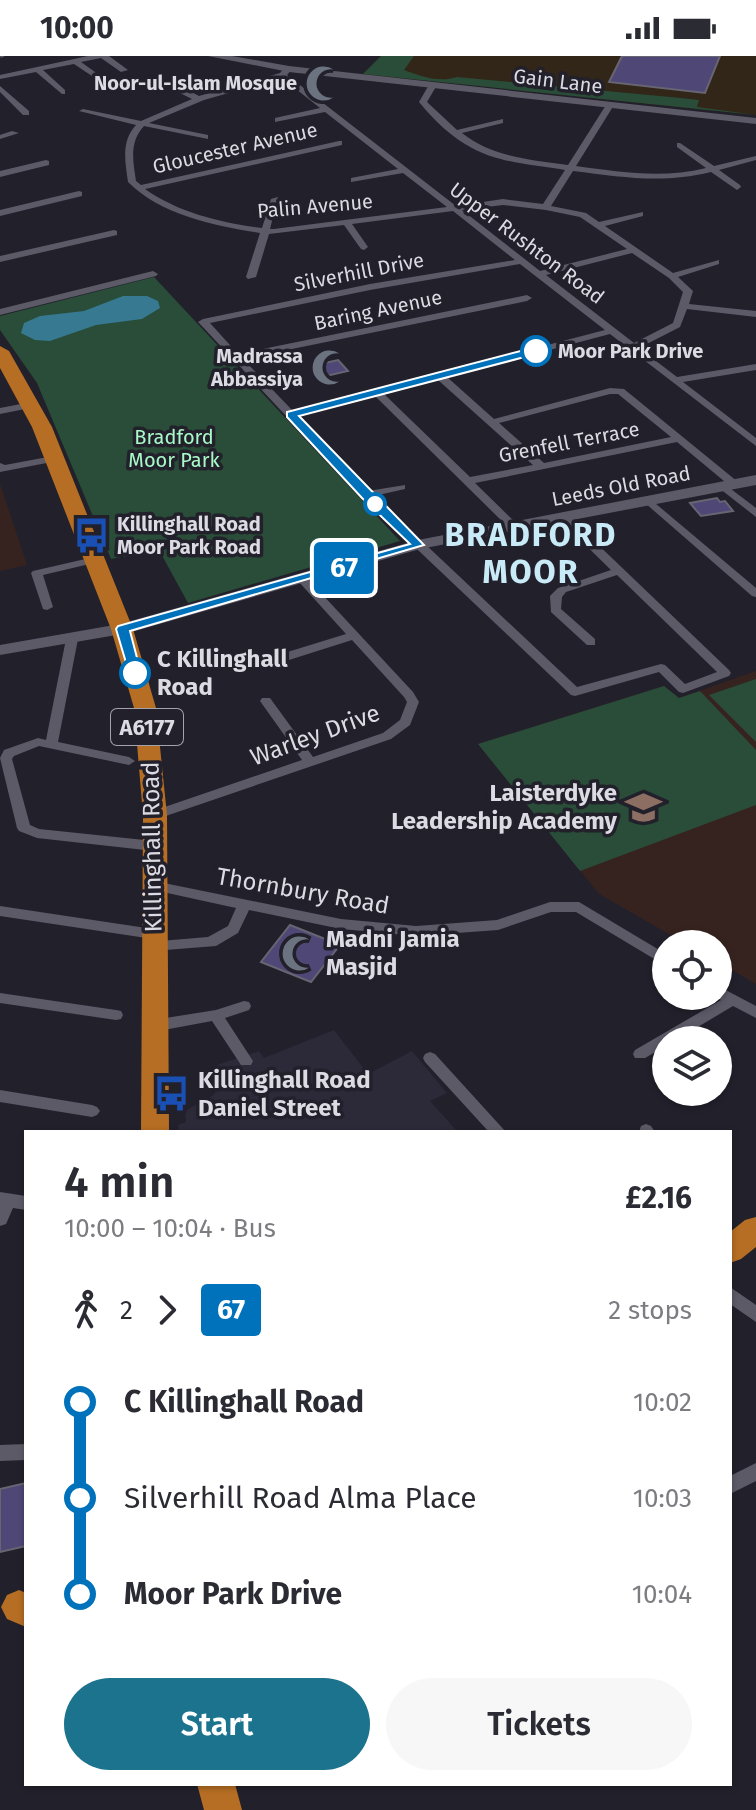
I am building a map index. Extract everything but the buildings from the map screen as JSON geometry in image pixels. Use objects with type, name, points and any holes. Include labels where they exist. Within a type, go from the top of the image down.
[{"type":"highway","name":"Killinghall Road","points":[[0,351],[31,405],[53,459],[122,629],[145,708],[155,815],[155,1130]]},
{"type":"highway","points":[[217,1786],[223,1810]]},
{"type":"street","points":[[0,77],[102,56],[124,70]]},
{"type":"street","name":"Gain Lane","points":[[213,56],[286,72],[756,121]]},
{"type":"street","points":[[75,61],[92,74]]},
{"type":"street","points":[[37,69],[62,92]]},
{"type":"street","points":[[138,188],[132,182],[129,155],[134,131],[143,123],[199,99],[286,72]]},
{"type":"street","name":"Upper Rushton Road","points":[[286,72],[326,109],[403,170],[756,443]]},
{"type":"street","points":[[433,85],[423,102],[434,115],[474,147],[501,156],[650,178],[677,177],[756,158]]},
{"type":"street","points":[[175,87],[199,99]]},
{"type":"street","points":[[0,88],[26,113]]},
{"type":"street","points":[[546,207],[610,105]]},
{"type":"street","points":[[278,120],[326,109]]},
{"type":"street","points":[[83,111],[205,137]]},
{"type":"street","points":[[457,132],[500,121]]},
{"type":"street","points":[[0,137],[15,133]]},
{"type":"street","name":"Gloucester Avenue","points":[[138,188],[339,143]]},
{"type":"street","points":[[680,145],[737,187]]},
{"type":"street","points":[[0,174],[46,163]]},
{"type":"street","points":[[354,180],[403,170]]},
{"type":"street","name":"Palin Avenue","points":[[138,188],[153,199],[223,224],[263,231],[503,202],[546,207],[583,215],[672,276]]},
{"type":"street","points":[[0,213],[79,194]]},
{"type":"street","points":[[251,277],[275,199]]},
{"type":"street","points":[[599,225],[640,214]]},
{"type":"street","points":[[347,223],[364,247]]},
{"type":"street","points":[[0,259],[114,233]]},
{"type":"street","points":[[539,274],[633,250]]},
{"type":"street","name":"Silverhill Drive","points":[[236,357],[203,322],[370,287],[523,261]]},
{"type":"street","points":[[633,347],[677,325],[688,291],[672,276],[716,262]]},
{"type":"street","points":[[0,312],[153,274]]},
{"type":"street","points":[[360,274],[370,287]]},
{"type":"street","name":"Baring Avenue","points":[[236,357],[527,298]]},
{"type":"street","points":[[685,306],[756,314]]},
{"type":"street","points":[[291,415],[612,331]]},
{"type":"street","points":[[236,357],[366,495],[575,692],[661,668],[683,689],[725,673],[563,517]]},
{"type":"street","points":[[674,380],[756,367]]},
{"type":"street","points":[[440,376],[541,466]]},
{"type":"street","points":[[493,422],[620,391],[678,439],[756,514]]},
{"type":"street","points":[[378,393],[514,527]]},
{"type":"street","points":[[0,411],[31,405]]},
{"type":"street","name":"Grenfell Terrace","points":[[468,481],[678,439]]},
{"type":"street","points":[[0,466],[1,469],[53,459]]},
{"type":"street","name":"Leeds Old Road","points":[[0,650],[122,629],[418,545],[756,480]]},
{"type":"street","points":[[366,495],[401,487]]},
{"type":"street","points":[[649,501],[756,594]]},
{"type":"street","points":[[47,607],[37,573],[94,560]]},
{"type":"street","points":[[591,642],[555,610],[556,596],[562,590],[619,571]]},
{"type":"street","name":"Warley Drive","points":[[155,815],[387,736],[406,722],[413,702],[409,695],[303,580]]},
{"type":"street","points":[[285,657],[355,635]]},
{"type":"street","points":[[51,746],[72,639]]},
{"type":"street","points":[[266,701],[310,762]]},
{"type":"street","points":[[129,761],[38,742],[8,753],[6,759],[24,828],[37,833],[154,846]]},
{"type":"street","name":"Thornbury Road","points":[[154,886],[341,924],[416,931],[498,925],[550,907],[579,907],[652,952]]},
{"type":"street","points":[[0,911],[153,940],[211,942],[233,929],[245,903]]},
{"type":"street","points":[[0,998],[116,1015]]},
{"type":"street","points":[[732,1000],[756,1013]]},
{"type":"street","points":[[153,1026],[216,1015],[244,1006]]},
{"type":"street","points":[[640,1054],[715,1010]]},
{"type":"street","points":[[216,1015],[246,1061]]},
{"type":"street","points":[[430,1058],[496,1130]]},
{"type":"street","points":[[0,1096],[92,1111]]},
{"type":"street","points":[[0,1219],[4,1199],[24,1203]]},
{"type":"street","points":[[732,1296],[756,1315]]},
{"type":"street","points":[[0,1453],[24,1452]]},
{"type":"street","points":[[732,1485],[756,1471]]},
{"type":"shaded area","points":[[381,56],[756,56],[756,115],[363,74]]},
{"type":"shaded area","points":[[0,484],[27,565],[0,571]]},
{"type":"shaded area","name":"Laisterdyke Leadership Academy","points":[[756,671],[756,984],[732,970],[732,930],[662,930],[599,894],[478,744],[664,686],[679,698]]},
{"type":"shaded area","points":[[334,1030],[368,1074],[412,1051],[447,1093],[430,1101],[456,1130],[179,1130],[178,1125],[186,1122],[185,1111],[215,1094],[214,1066],[259,1051],[264,1058]]},
{"type":"green space","points":[[381,56],[414,56],[404,70],[429,78],[457,77],[699,100],[697,107],[756,115],[363,74]]},
{"type":"green space","name":"Bradford Moor Park","points":[[154,277],[400,541],[188,603],[159,550],[111,559],[37,383],[0,330],[0,316]]},
{"type":"green space","points":[[756,679],[756,742],[709,695]]},
{"type":"green space","name":"Laisterdyke Leadership Academy","points":[[664,686],[679,698],[700,691],[756,750],[756,805],[580,871],[478,744]]},
{"type":"water","points":[[123,296],[147,296],[158,301],[160,308],[142,319],[96,325],[50,341],[35,340],[21,333],[24,323],[40,316],[84,311]]},
{"type":"bus line","name":"67","points":[[135,673],[122,629],[418,545],[291,415],[536,351]]},
{"type":"place","name":"Noor-ul-Islam Mosque","points":[[323,83]]},
{"type":"place","name":"Moor Park Drive","points":[[536,351]]},
{"type":"place","name":"Madrassa Abbassiya","points":[[329,368]]},
{"type":"place","name":"Killinghall Road Moor Park Road","points":[[91,536]]},
{"type":"place","name":"C Killinghall Road","points":[[135,673]]},
{"type":"place","name":"Laisterdyke Leadership Academy","points":[[643,807]]},
{"type":"place","name":"Madni Jamia Masjid","points":[[300,953]]},
{"type":"place","name":"Killinghall Road Daniel Street","points":[[172,1094]]},
{"type":"district","name":"BRADFORD MOOR","points":[[531,554]]}]
